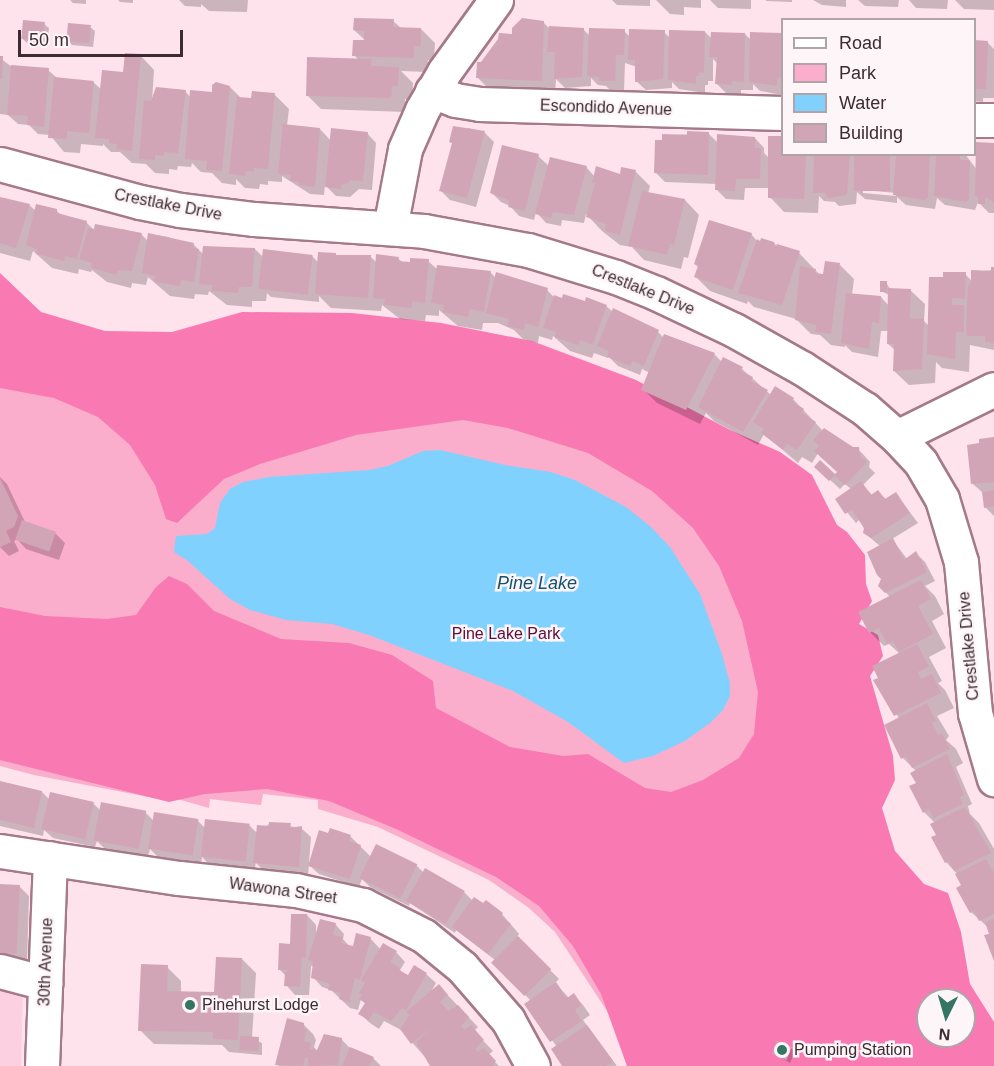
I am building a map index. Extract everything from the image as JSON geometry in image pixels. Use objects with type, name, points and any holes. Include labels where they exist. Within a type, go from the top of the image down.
[{"type":"street","points":[[390,228],[405,149],[432,91],[496,0]]},
{"type":"street","name":"Escondido Avenue","points":[[432,91],[455,100],[479,104],[781,113]]},
{"type":"street","points":[[976,120],[994,120]]},
{"type":"street","name":"Crestlake Drive","points":[[0,164],[130,200],[180,210],[254,219],[390,228],[454,235],[528,250],[573,263],[656,293],[734,330],[802,368],[865,410],[897,437],[931,479],[946,510],[957,543],[963,584],[975,713],[994,779]]},
{"type":"street","points":[[897,437],[994,389]]},
{"type":"street","name":"Wawona Street","points":[[0,851],[197,880],[296,890],[363,905],[424,936],[462,966],[508,1020],[533,1066]]},
{"type":"street","name":"30th Avenue","points":[[42,1066],[50,858]]},
{"type":"street","points":[[0,971],[45,983]]},
{"type":"shaded area","points":[[0,273],[41,312],[105,331],[172,332],[242,312],[352,313],[441,323],[532,341],[636,380],[730,430],[780,452],[812,475],[837,525],[847,532],[865,555],[866,584],[872,601],[859,624],[878,635],[883,656],[870,676],[893,756],[895,780],[882,808],[895,851],[924,884],[948,893],[961,932],[973,988],[916,988],[916,1048],[976,1048],[976,994],[994,1022],[994,1066],[627,1066],[601,994],[573,946],[539,906],[496,877],[396,829],[329,801],[267,789],[205,794],[169,802],[0,760],[0,607],[45,616],[107,619],[136,615],[156,587],[169,576],[187,584],[214,611],[281,639],[349,643],[392,655],[433,681],[436,708],[510,747],[563,756],[588,754],[645,788],[671,792],[703,780],[739,758],[754,734],[758,692],[742,621],[719,566],[693,528],[652,491],[588,453],[508,428],[463,420],[356,435],[260,464],[224,479],[177,523],[166,519],[155,485],[130,445],[98,417],[54,398],[0,388]]},
{"type":"shaded area","points":[[0,979],[23,985],[21,1066],[0,1066]]},
{"type":"green space","name":"Pine Lake Park","points":[[0,317],[426,376],[692,486],[922,988],[916,988],[916,1048],[976,1048],[994,1066],[636,1055],[555,932],[529,908],[489,880],[378,827],[318,809],[318,800],[263,794],[261,805],[210,799],[209,808],[167,796],[154,798],[34,775],[0,766]]},
{"type":"water","name":"Pine Lake","points":[[440,450],[505,465],[551,472],[575,480],[626,507],[651,527],[670,547],[700,594],[730,683],[730,696],[723,710],[710,723],[685,741],[653,756],[624,763],[568,722],[513,691],[369,635],[332,624],[286,620],[250,610],[230,599],[188,561],[174,552],[176,536],[207,534],[215,528],[220,503],[230,489],[243,482],[269,477],[369,470],[388,466],[423,451]]},
{"type":"building","points":[[354,18],[394,19],[393,27],[421,28],[421,46],[414,46],[414,58],[352,56],[353,40],[364,40],[364,31],[353,30]]},
{"type":"building","points":[[522,18],[544,21],[542,81],[476,78],[477,62],[481,62],[498,39],[499,33],[512,34],[512,28]]},
{"type":"building","points":[[23,20],[45,22],[43,41],[21,39]]},
{"type":"building","points":[[68,23],[91,25],[89,43],[66,41]]},
{"type":"building","points":[[549,26],[584,28],[582,77],[554,79],[555,52],[547,52]]},
{"type":"building","points":[[589,28],[625,29],[624,55],[616,55],[615,81],[599,81],[599,77],[587,76]]},
{"type":"building","points":[[629,29],[665,30],[663,79],[635,82],[635,60],[628,60]]},
{"type":"building","points":[[669,30],[705,31],[704,73],[699,72],[699,76],[696,76],[696,84],[668,80]]},
{"type":"building","points":[[711,32],[745,33],[744,82],[732,81],[732,85],[715,84],[717,57],[709,57]]},
{"type":"building","points":[[750,32],[781,33],[781,76],[777,80],[777,86],[749,82]]},
{"type":"building","points":[[976,40],[988,41],[986,89],[976,89]]},
{"type":"building","points":[[125,53],[141,54],[132,151],[116,149],[117,144],[109,143],[109,139],[95,138],[102,70],[123,72]]},
{"type":"building","points":[[0,56],[3,56],[2,79],[0,79]]},
{"type":"building","points":[[307,57],[372,59],[371,66],[399,67],[398,86],[392,86],[391,98],[306,96]]},
{"type":"building","points":[[11,65],[49,68],[44,127],[27,125],[28,116],[7,115]]},
{"type":"building","points":[[54,77],[94,81],[89,133],[67,131],[67,139],[48,138]]},
{"type":"building","points":[[216,82],[230,86],[222,171],[206,170],[207,161],[185,159],[190,90],[212,92],[212,85]]},
{"type":"building","points":[[156,87],[186,90],[178,153],[164,152],[164,156],[155,155],[155,160],[139,159],[144,100],[151,101]]},
{"type":"building","points":[[252,91],[275,93],[268,169],[254,168],[254,171],[246,171],[245,176],[229,174],[237,97],[251,98]]},
{"type":"building","points":[[283,124],[320,128],[315,187],[299,185],[299,182],[290,181],[291,175],[278,174]]},
{"type":"building","points":[[453,126],[485,131],[467,198],[439,191],[452,143],[449,142]]},
{"type":"building","points":[[331,128],[368,132],[363,181],[349,180],[349,183],[341,185],[341,189],[325,187]]},
{"type":"building","points":[[687,131],[709,132],[708,175],[654,173],[655,140],[662,140],[662,134],[687,135]]},
{"type":"building","points":[[717,134],[755,137],[755,148],[761,148],[760,179],[736,179],[735,191],[715,190]]},
{"type":"building","points":[[768,136],[781,136],[781,156],[806,156],[804,199],[768,198]]},
{"type":"building","points":[[976,142],[994,143],[994,202],[985,197],[985,204],[978,204],[978,197],[975,196]]},
{"type":"building","points":[[502,145],[539,154],[525,211],[508,207],[510,201],[490,193]]},
{"type":"building","points":[[814,156],[850,156],[847,195],[828,198],[825,193],[813,193]]},
{"type":"building","points":[[854,156],[890,156],[890,191],[854,191]]},
{"type":"building","points":[[896,156],[930,156],[928,197],[925,200],[893,195]]},
{"type":"building","points":[[936,156],[960,156],[960,160],[970,160],[969,199],[966,202],[934,196]]},
{"type":"building","points":[[550,157],[587,166],[574,215],[553,212],[551,218],[535,214]]},
{"type":"building","points":[[596,166],[620,174],[621,167],[636,170],[620,235],[605,231],[606,224],[586,217],[595,183],[592,183]]},
{"type":"building","points":[[642,191],[685,199],[674,245],[670,244],[667,255],[628,246]]},
{"type":"building","points":[[0,197],[30,204],[16,248],[0,243]]},
{"type":"building","points":[[36,204],[57,209],[57,213],[87,221],[77,259],[65,256],[64,261],[36,254],[37,249],[26,245]]},
{"type":"building","points":[[709,220],[752,233],[733,290],[694,277],[698,266],[694,264]]},
{"type":"building","points":[[95,224],[142,233],[132,271],[118,270],[117,275],[91,268],[92,263],[79,259],[88,228],[94,229]]},
{"type":"building","points":[[148,233],[194,243],[193,248],[199,249],[194,282],[181,280],[180,286],[154,282],[155,276],[142,273]]},
{"type":"building","points":[[761,238],[774,242],[776,246],[777,244],[800,251],[782,305],[738,293],[757,239],[760,241]]},
{"type":"building","points":[[203,246],[255,248],[252,287],[239,287],[238,293],[212,291],[212,285],[199,284]]},
{"type":"building","points":[[263,249],[313,255],[308,295],[258,289]]},
{"type":"building","points":[[318,252],[336,253],[336,255],[371,255],[368,298],[315,294]]},
{"type":"building","points":[[376,254],[399,257],[398,261],[410,262],[410,258],[429,259],[425,303],[412,301],[412,308],[384,305],[385,299],[373,298]]},
{"type":"building","points":[[825,261],[840,263],[831,334],[815,332],[816,325],[795,320],[800,266],[816,269],[815,273],[823,274]]},
{"type":"building","points":[[437,265],[491,271],[484,312],[470,309],[468,317],[443,312],[444,305],[431,303]]},
{"type":"building","points":[[991,267],[994,267],[994,343],[985,342],[985,336],[967,336],[966,328],[971,270],[991,271]]},
{"type":"building","points":[[496,272],[548,288],[538,327],[525,323],[524,330],[507,326],[509,319],[486,313]]},
{"type":"building","points":[[943,272],[966,272],[965,299],[952,298],[952,305],[964,305],[964,332],[956,332],[955,359],[927,354],[929,277],[943,277]]},
{"type":"building","points":[[880,281],[887,281],[887,292],[880,292]]},
{"type":"building","points":[[888,288],[911,289],[910,318],[924,319],[922,369],[893,371],[894,344],[887,344]]},
{"type":"building","points":[[846,293],[881,296],[879,323],[872,322],[869,349],[841,343]]},
{"type":"building","points":[[563,294],[585,301],[586,297],[607,305],[593,345],[580,340],[578,345],[555,337],[556,332],[543,328],[554,295],[562,298]]},
{"type":"building","points":[[613,308],[659,330],[644,366],[633,361],[630,366],[607,357],[609,351],[597,346]]},
{"type":"building","points":[[664,334],[715,353],[686,410],[641,390]]},
{"type":"building","points":[[723,357],[743,367],[741,371],[753,377],[751,381],[768,390],[743,432],[698,407]]},
{"type":"building","points":[[775,386],[794,398],[792,401],[804,409],[802,413],[816,422],[797,450],[787,444],[783,450],[761,433],[764,429],[753,422]]},
{"type":"building","points":[[824,428],[853,447],[859,447],[860,456],[867,462],[845,485],[835,476],[829,481],[814,467],[820,460],[835,474],[837,472],[814,451],[819,446],[813,440]]},
{"type":"building","points":[[994,437],[994,482],[971,484],[967,445],[979,443],[979,439]]},
{"type":"building","points":[[0,478],[18,516],[14,527],[6,531],[11,542],[0,547]]},
{"type":"building","points":[[861,481],[871,495],[878,490],[885,499],[896,492],[910,513],[871,538],[863,533],[864,528],[852,510],[845,514],[835,499]]},
{"type":"building","points":[[994,490],[994,506],[984,508],[982,492]]},
{"type":"building","points":[[22,520],[56,532],[49,552],[15,540]]},
{"type":"building","points":[[893,538],[904,560],[916,551],[927,572],[885,593],[878,586],[881,579],[867,552]]},
{"type":"building","points":[[921,580],[931,599],[918,606],[933,634],[899,652],[893,641],[887,644],[879,628],[869,633],[858,612]]},
{"type":"building","points":[[917,644],[929,666],[918,672],[921,679],[932,674],[941,693],[894,716],[873,680],[878,678],[872,666]]},
{"type":"building","points":[[927,703],[936,721],[932,723],[938,735],[942,733],[950,749],[912,768],[906,756],[901,759],[884,725]]},
{"type":"building","points":[[947,754],[964,795],[960,797],[963,804],[933,818],[929,809],[923,813],[909,786],[916,783],[910,773]]},
{"type":"building","points":[[0,781],[42,791],[34,828],[0,820]]},
{"type":"building","points":[[50,792],[94,802],[85,839],[41,829]]},
{"type":"building","points":[[101,802],[146,811],[139,849],[94,840]]},
{"type":"building","points":[[965,807],[991,853],[954,871],[949,861],[945,863],[931,837],[936,835],[930,824]]},
{"type":"building","points":[[154,812],[198,819],[193,856],[148,849]]},
{"type":"building","points":[[205,819],[250,824],[246,861],[201,857]]},
{"type":"building","points":[[269,822],[291,823],[290,828],[302,826],[299,867],[253,863],[257,825],[269,826]]},
{"type":"building","points":[[330,828],[351,835],[349,841],[361,845],[350,879],[308,866],[319,830],[328,833]]},
{"type":"building","points":[[376,844],[417,864],[401,898],[359,878]]},
{"type":"building","points":[[986,859],[994,873],[994,914],[979,921],[974,911],[970,913],[956,888],[961,885],[955,874]]},
{"type":"building","points":[[425,868],[465,891],[446,924],[406,901]]},
{"type":"building","points":[[0,884],[20,885],[16,954],[0,953]]},
{"type":"building","points":[[474,897],[483,903],[486,900],[503,913],[501,916],[511,924],[488,954],[452,927]]},
{"type":"building","points":[[291,914],[307,914],[306,957],[302,957],[300,987],[284,986],[285,972],[291,970],[278,970],[279,943],[290,944]]},
{"type":"building","points":[[320,919],[336,923],[333,935],[343,937],[341,943],[353,946],[356,933],[371,937],[360,980],[355,978],[349,1002],[339,999],[341,993],[328,990],[330,984],[311,978],[313,962],[308,960]]},
{"type":"building","points":[[994,919],[994,961],[984,935],[989,934],[985,922]]},
{"type":"building","points":[[518,936],[551,969],[524,996],[491,963]]},
{"type":"building","points":[[383,943],[397,951],[390,962],[400,968],[399,970],[408,975],[414,965],[427,973],[406,1010],[402,1008],[391,1021],[374,1012],[369,1020],[358,1014],[365,1003],[359,999],[362,995],[359,993],[365,983],[361,980]]},
{"type":"building","name":"Pinehurst Lodge","points":[[216,957],[242,958],[238,1040],[213,1039],[213,1032],[138,1031],[141,964],[168,965],[167,991],[214,992]]},
{"type":"building","points":[[556,982],[567,998],[574,993],[582,1005],[575,1010],[582,1021],[550,1042],[524,1004]]},
{"type":"building","points":[[439,984],[448,995],[440,1002],[448,1011],[458,1005],[469,1017],[461,1026],[465,1030],[471,1025],[484,1040],[475,1049],[478,1052],[484,1048],[496,1061],[493,1066],[430,1066],[416,1042],[432,1027],[411,1044],[400,1029],[410,1015],[406,1012]]},
{"type":"building","points":[[287,1018],[304,1023],[304,1029],[307,1029],[304,1041],[311,1043],[310,1049],[317,1050],[324,1034],[342,1038],[338,1065],[308,1066],[308,1058],[305,1058],[303,1066],[275,1065]]},
{"type":"building","points":[[587,1025],[613,1061],[606,1066],[562,1066],[551,1049]]},
{"type":"building","points":[[240,1036],[259,1037],[258,1051],[239,1050]]},
{"type":"building","name":"Pumping Station","points":[[777,1041],[792,1047],[787,1060],[772,1054]]},
{"type":"building","points":[[350,1047],[374,1057],[369,1066],[342,1066]]},
{"type":"place","name":"Pinehurst Lodge","points":[[190,1005]]},
{"type":"place","name":"Pumping Station","points":[[782,1050]]}]
